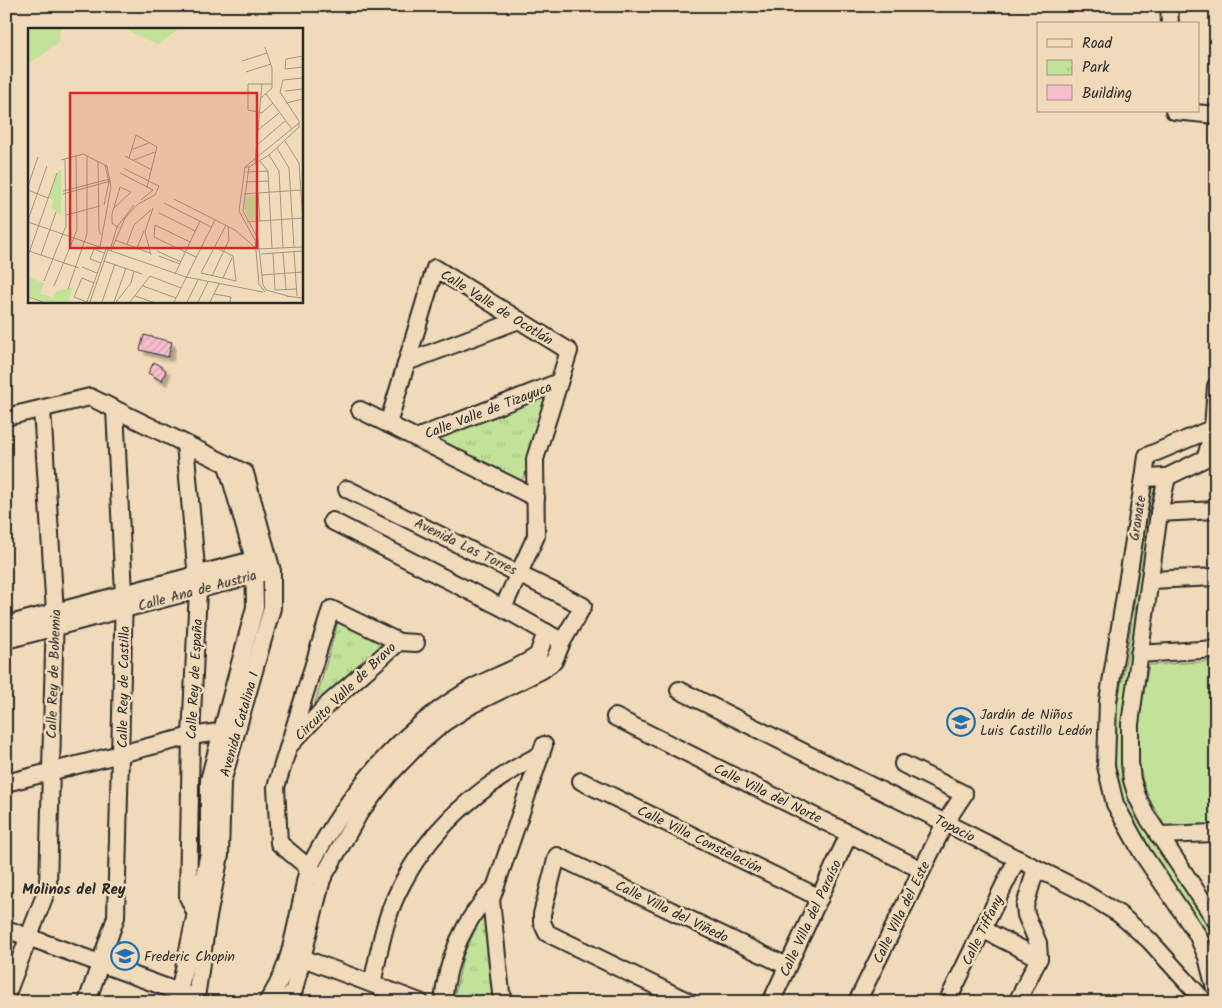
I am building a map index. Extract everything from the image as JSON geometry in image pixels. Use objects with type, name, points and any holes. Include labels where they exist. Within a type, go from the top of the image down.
[{"type":"street","points":[[1169,6],[1170,22]]},
{"type":"street","points":[[1184,112],[1216,115]]},
{"type":"street","name":"Calle Valle de Ocotlán","points":[[388,424],[435,268],[569,351],[535,459],[536,536],[503,608]]},
{"type":"street","points":[[407,362],[519,320]]},
{"type":"street","name":"Calle Valle de Tizayuca","points":[[416,438],[560,382]]},
{"type":"street","points":[[1167,478],[1211,456],[1216,386]]},
{"type":"street","name":"Avenida Catalina I","points":[[6,417],[90,397],[227,465],[263,565],[231,730],[209,780],[209,852],[201,918],[201,1000]]},
{"type":"street","name":"Calle Rey de Bohemia","points":[[6,996],[48,888],[55,620],[42,409]]},
{"type":"street","name":"Calle Rey de Castilla","points":[[86,1002],[116,917],[122,754],[124,601],[115,409]]},
{"type":"street","points":[[360,410],[536,498]]},
{"type":"street","points":[[1144,478],[1147,456],[1214,428]]},
{"type":"street","name":"Calle Rey de España","points":[[185,444],[197,582],[191,736],[188,897],[201,918]]},
{"type":"street","name":"Granate","points":[[1216,921],[1158,836],[1137,796],[1130,764],[1130,724],[1139,654],[1159,513],[1167,478],[1144,478],[1108,701],[1106,766],[1115,804],[1142,853],[1197,934],[1207,957],[1216,992]]},
{"type":"street","name":"Avenida Las Torres","points":[[347,489],[520,572],[583,606],[562,642]]},
{"type":"street","points":[[1159,513],[1216,510]]},
{"type":"street","points":[[284,1002],[294,990],[308,868],[349,802],[384,770],[432,715],[468,698],[542,670],[554,661],[562,642],[503,608],[332,521]]},
{"type":"street","name":"Calle Ana de Austria","points":[[6,640],[55,620],[263,565]]},
{"type":"street","points":[[1150,580],[1216,577]]},
{"type":"street","name":"Circuito Valle de Bravo","points":[[290,745],[329,703],[399,642],[331,609],[276,788],[279,843],[322,878]]},
{"type":"street","name":"Calle Ana de Austria","points":[[6,625],[55,620]]},
{"type":"street","points":[[468,698],[538,655],[546,632]]},
{"type":"street","points":[[399,642],[416,643]]},
{"type":"street","points":[[1139,654],[1216,649]]},
{"type":"street","name":"Topacio","points":[[678,690],[1078,889],[1119,914],[1149,940],[1205,1002]]},
{"type":"street","name":"Calle Villa del Norte","points":[[615,717],[922,870]]},
{"type":"street","points":[[6,783],[191,736],[231,730]]},
{"type":"street","points":[[372,984],[388,920],[398,892],[417,859],[463,805],[541,751],[491,900],[501,993],[506,1002]]},
{"type":"street","name":"Calle Villa del Este","points":[[857,1002],[945,823],[964,794],[903,764]]},
{"type":"street","points":[[267,1002],[297,956],[322,878],[384,770]]},
{"type":"street","name":"Calle Villa Constelación","points":[[581,781],[820,898]]},
{"type":"street","points":[[1158,836],[1216,832]]},
{"type":"street","name":"Calle Villa del Paraíso","points":[[771,1002],[849,834]]},
{"type":"street","name":"Calle Villa del Viñedo","points":[[689,1002],[547,933],[542,922],[542,914],[557,856],[787,966]]},
{"type":"street","name":"Calle Tiffany","points":[[947,1002],[1017,859]]},
{"type":"street","points":[[1017,1002],[1039,958],[1038,943],[1028,923],[1025,906],[1036,868]]},
{"type":"street","points":[[443,1002],[453,955],[464,928],[475,909],[494,889]]},
{"type":"street","name":"Avenida Catalina I","points":[[179,992],[201,918]]},
{"type":"street","points":[[6,929],[201,1000]]},
{"type":"street","points":[[982,929],[1039,958]]},
{"type":"street","points":[[297,956],[420,1002]]},
{"type":"green space","points":[[540,396],[546,400],[530,450],[526,473],[521,481],[437,441],[436,436]]},
{"type":"green space","points":[[1157,486],[1122,723],[1122,764],[1139,819],[1216,937],[1216,958],[1204,931],[1149,849],[1122,802],[1114,765],[1114,722],[1127,655],[1150,487]]},
{"type":"green space","points":[[339,618],[390,645],[311,718]]},
{"type":"green space","points":[[1216,661],[1216,825],[1166,828],[1149,798],[1140,766],[1140,715],[1149,665]]},
{"type":"green space","points":[[486,909],[499,1002],[453,1002],[464,953]]},
{"type":"building","points":[[144,335],[172,342],[168,357],[140,350]]},
{"type":"building","points":[[154,362],[166,370],[162,381],[148,373]]},
{"type":"place","name":"Jardín de Niños Luis Castillo Ledón","points":[[961,722]]},
{"type":"place","name":"Frederic Chopin","points":[[125,956]]},
{"type":"district","name":"Molinos del Rey","points":[[74,889]]}]
